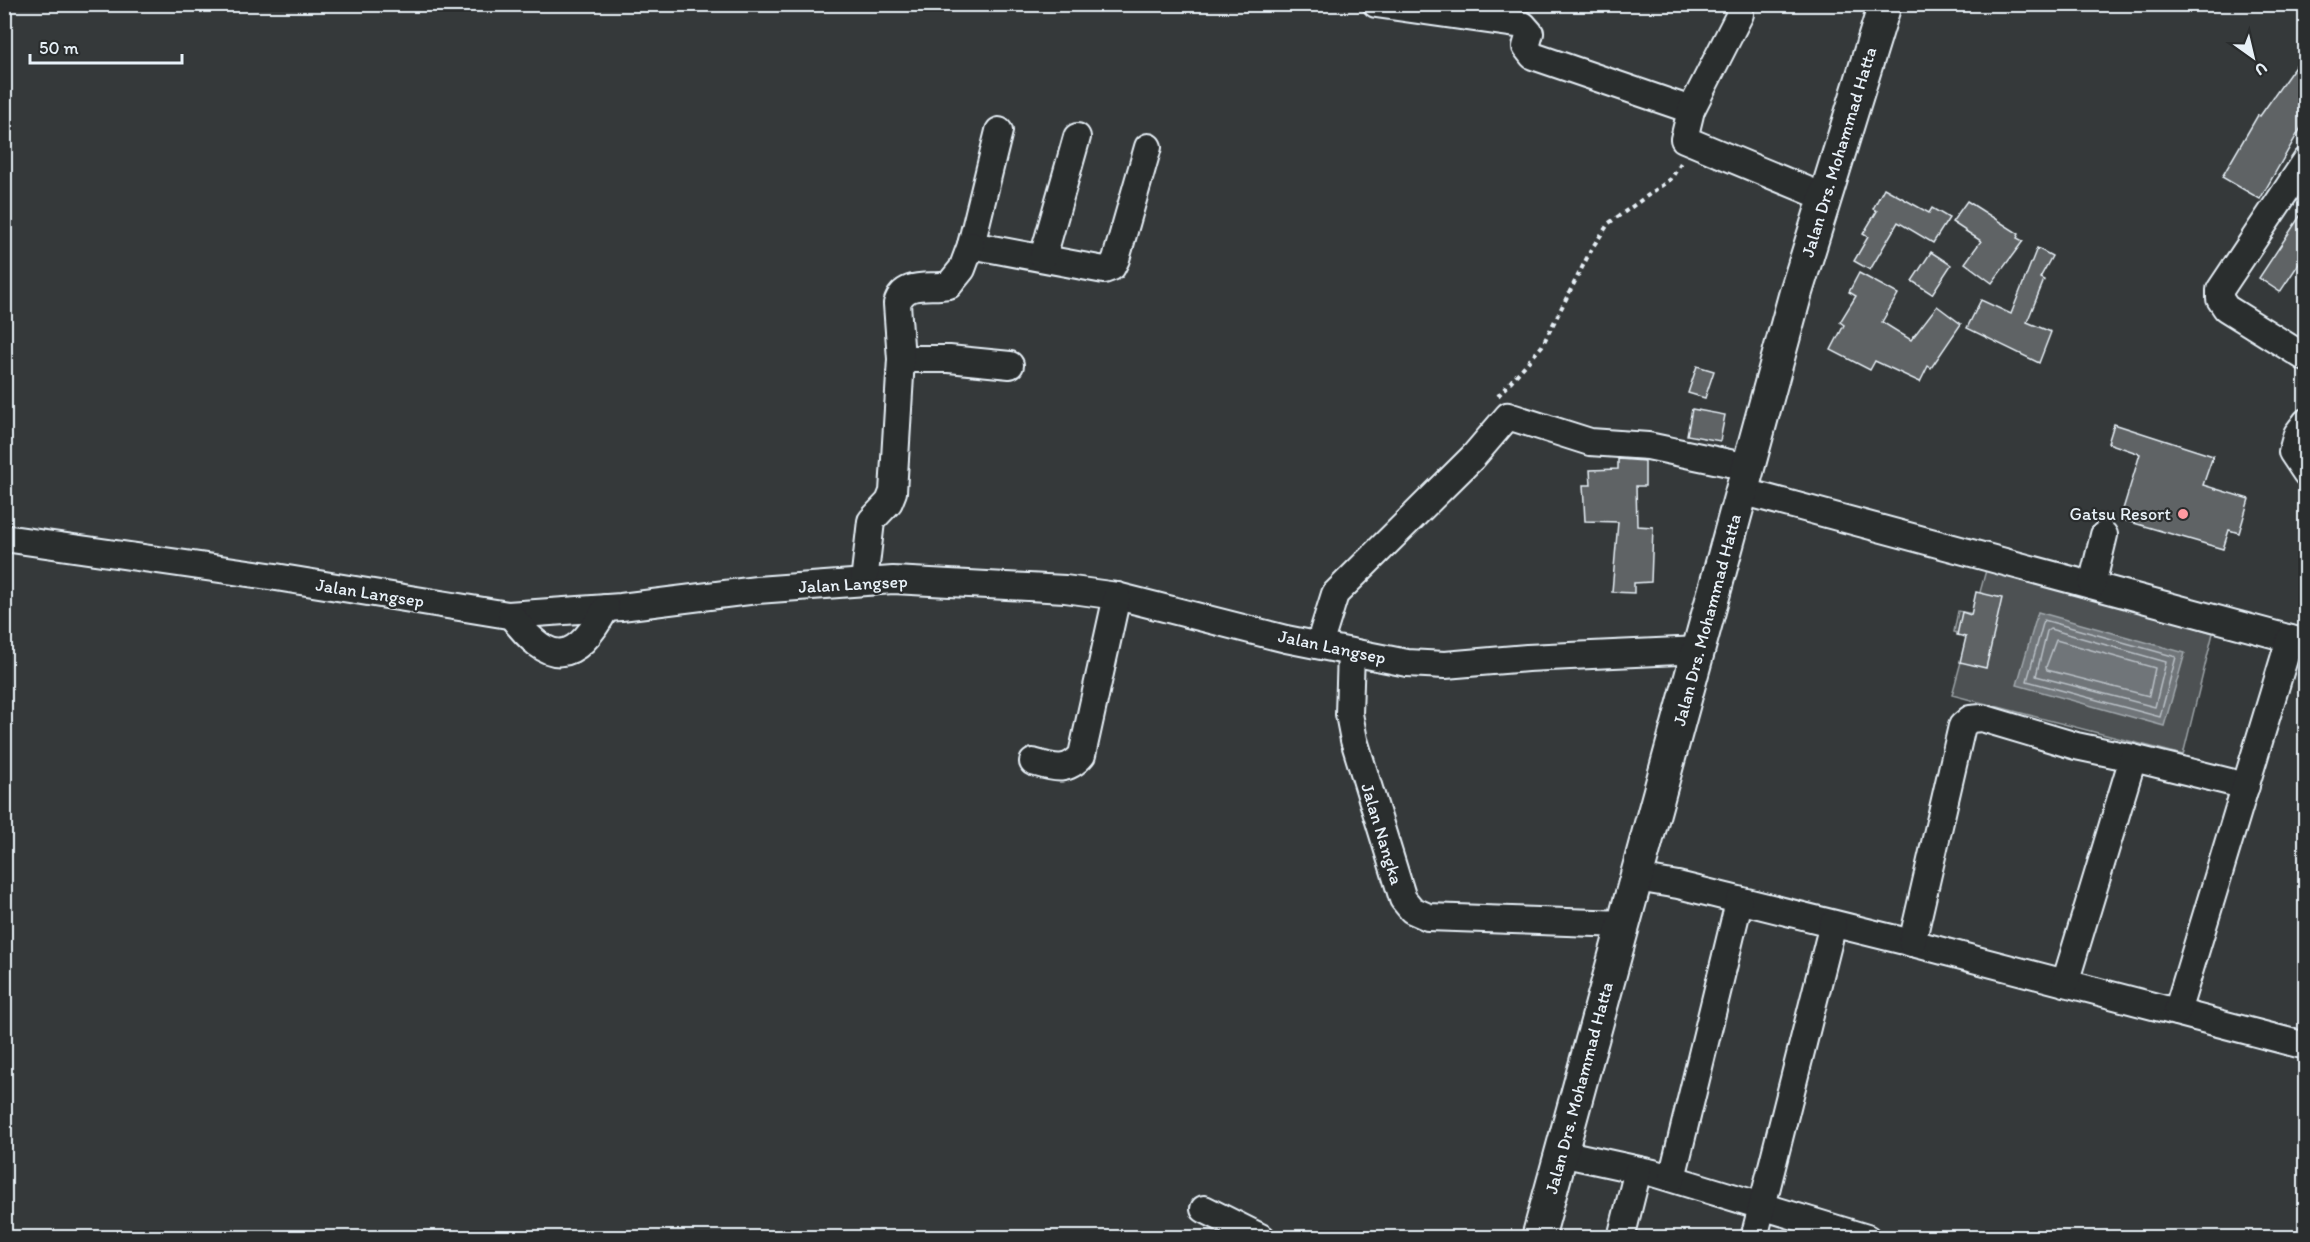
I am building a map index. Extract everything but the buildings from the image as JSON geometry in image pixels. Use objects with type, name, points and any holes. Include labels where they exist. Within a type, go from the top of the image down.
[{"type":"main road","name":"Jalan Drs. Mohammad Hatta","points":[[1538,1238],[1700,650],[1744,479],[1880,6]]},
{"type":"street","points":[[1376,4],[1523,25],[1530,33],[1526,47],[1533,56],[1691,110]]},
{"type":"street","points":[[1737,4],[1740,14],[1691,110],[1695,144],[1824,197]]},
{"type":"street","points":[[864,582],[871,521],[889,502],[893,492],[901,359],[897,304],[900,296],[912,286],[949,285],[962,269],[971,245],[999,131]]},
{"type":"street","points":[[1043,257],[1077,137]]},
{"type":"street","points":[[971,245],[1104,270],[1112,267],[1116,260],[1148,147]]},
{"type":"street","points":[[2306,161],[2220,290],[2220,299],[2226,308],[2306,358]]},
{"type":"street","points":[[901,359],[949,359],[1010,365]]},
{"type":"street","points":[[1319,645],[1335,594],[1473,458],[1508,416],[1590,442],[1648,446],[1744,479],[2092,585],[2298,641],[2246,786],[2177,1012]]},
{"type":"street","points":[[2306,422],[2297,434],[2292,452],[2306,474]]},
{"type":"street","points":[[2092,585],[2104,534]]},
{"type":"street","name":"Jalan Langsep","points":[[4,538],[511,615],[606,608],[756,590],[893,580],[996,585],[1117,596],[1275,636],[1407,663],[1445,665],[1527,658],[1700,650]]},
{"type":"street","points":[[1033,762],[1059,769],[1073,765],[1082,755],[1117,596]]},
{"type":"street","points":[[511,615],[537,646],[550,651],[565,652],[579,645],[606,608]]},
{"type":"street","name":"Jalan Nangka","points":[[1351,652],[1348,714],[1354,740],[1402,899],[1412,910],[1428,916],[1624,924]]},
{"type":"street","points":[[1912,942],[1962,726],[1970,719],[1982,718],[2076,746],[2246,786]]},
{"type":"street","points":[[2065,983],[2133,758]]},
{"type":"street","points":[[1636,878],[1678,885],[1739,902],[1912,942],[2306,1046]]},
{"type":"street","points":[[1672,1178],[1739,902]]},
{"type":"street","points":[[1754,1238],[1833,924]]},
{"type":"street","points":[[1561,1153],[1672,1178],[1867,1238]]},
{"type":"street","points":[[1621,1238],[1638,1170]]},
{"type":"street","points":[[1204,1209],[1262,1238]]},
{"type":"path","points":[[1492,405],[1504,387],[1542,346],[1592,248],[1609,223],[1671,179],[1695,144]]},
{"type":"shaded area","points":[[1988,563],[2213,633],[2183,755],[1952,695],[1968,636],[1954,632],[1958,611],[1974,614]]},
{"type":"water","points":[[2038,612],[2185,653],[2164,726],[2017,685]]},
{"type":"place","name":"Gatsu Resort","points":[[2183,514]]}]
